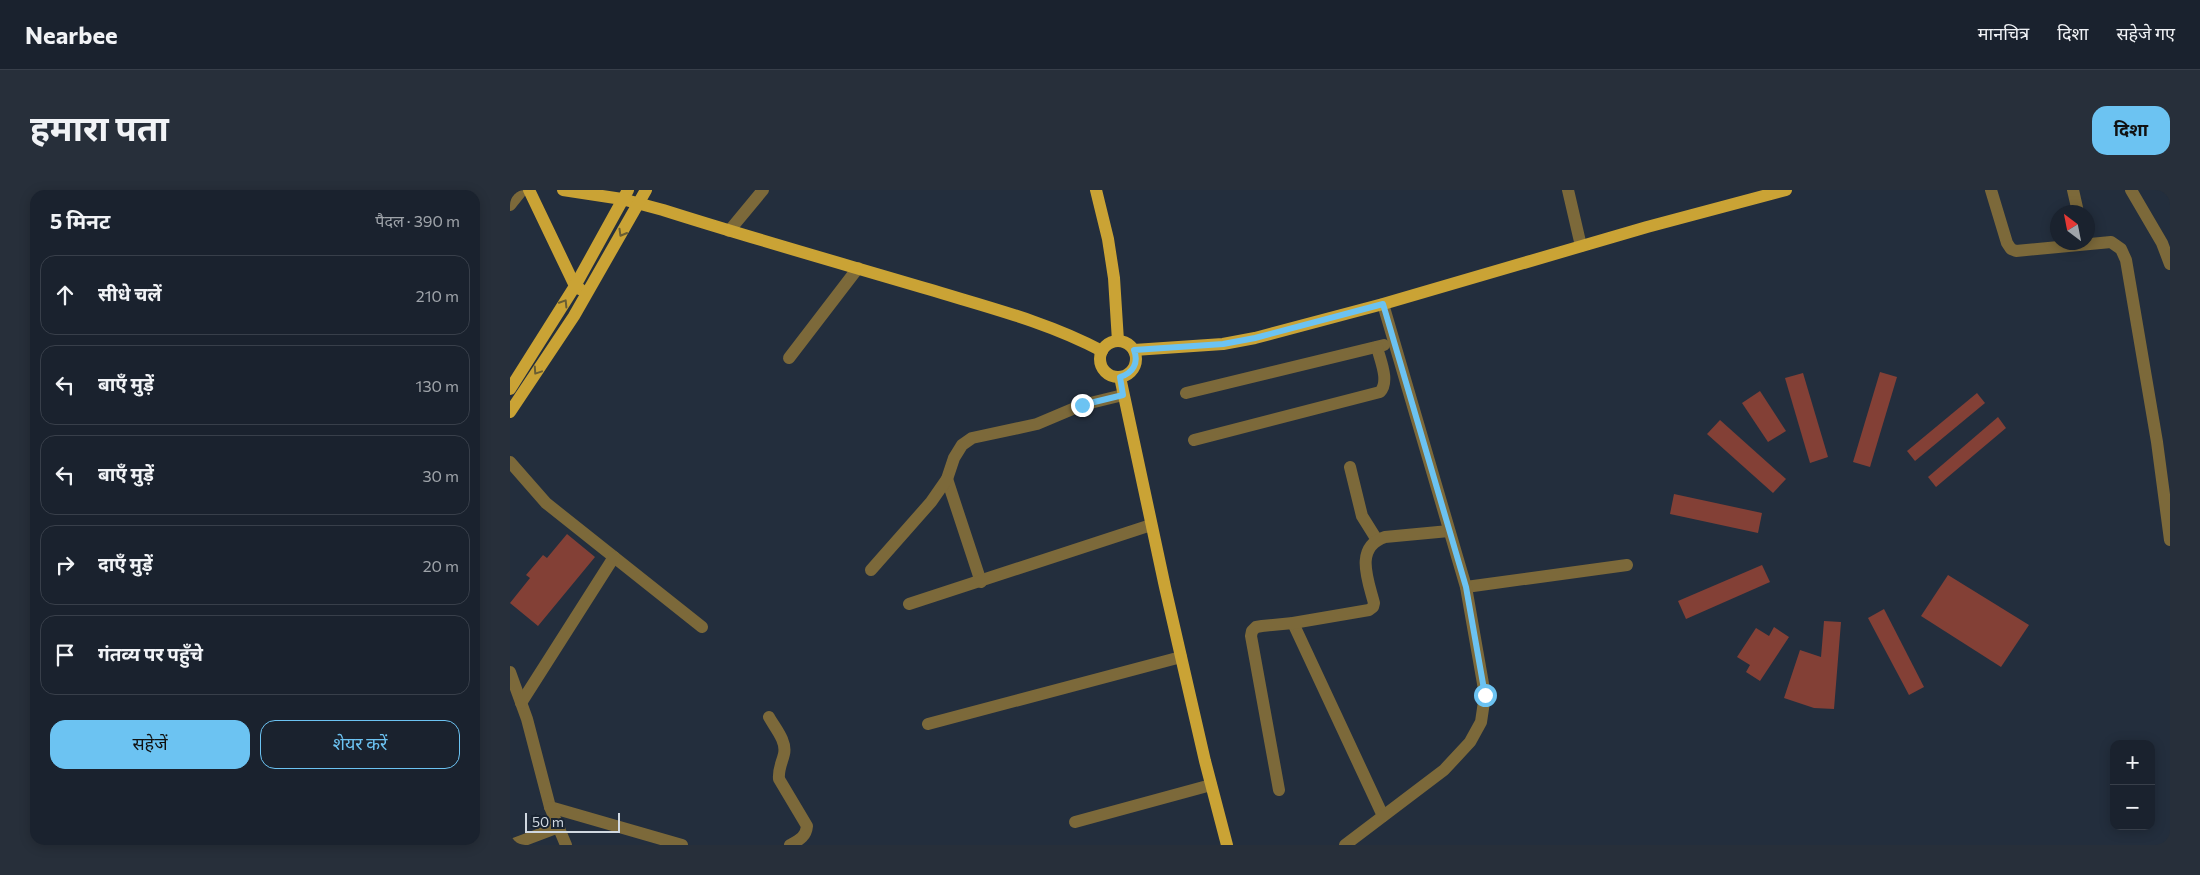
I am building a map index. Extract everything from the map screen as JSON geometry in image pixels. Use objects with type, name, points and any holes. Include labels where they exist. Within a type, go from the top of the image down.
[{"type":"main road","points":[[529,190],[575,286],[588,292]]},
{"type":"main road","points":[[563,190],[625,195],[639,204],[858,268],[1055,329],[1077,337],[1102,350]]},
{"type":"main road","points":[[510,412],[588,292],[646,190]]},
{"type":"main road","points":[[1096,190],[1108,239],[1114,278],[1118,341]]},
{"type":"main road","points":[[1134,350],[1223,344],[1255,338],[1383,304],[1581,246],[1786,190]]},
{"type":"main road","points":[[510,387],[575,286],[625,195]]},
{"type":"main road","points":[[1118,341],[1127,343],[1134,350],[1136,362],[1131,372],[1120,377],[1109,375],[1100,361],[1102,350],[1106,346],[1118,341]]},
{"type":"main road","points":[[1120,377],[1181,657],[1227,845]]},
{"type":"street","points":[[510,205],[522,190]]},
{"type":"street","points":[[729,231],[762,190]]},
{"type":"street","points":[[1568,190],[1581,246]]},
{"type":"street","points":[[1991,190],[2007,243],[2011,249],[2016,251],[2050,248]]},
{"type":"street","points":[[2073,190],[2076,205]]},
{"type":"street","points":[[2131,190],[2162,243],[2170,264]]},
{"type":"street","points":[[2095,244],[2116,244],[2121,249],[2126,260],[2157,442],[2170,540]]},
{"type":"street","points":[[789,358],[858,268]]},
{"type":"street","points":[[1345,845],[1444,770],[1470,742],[1481,722],[1485,695],[1466,587],[1383,304]]},
{"type":"street","points":[[1186,393],[1394,343]]},
{"type":"street","points":[[1194,440],[1380,392],[1384,388],[1384,380],[1377,347]]},
{"type":"street","points":[[870,570],[931,502],[947,479],[954,458],[962,445],[972,438],[1037,424],[1082,405],[1123,395]]},
{"type":"street","points":[[510,462],[546,504],[702,627]]},
{"type":"street","points":[[1350,468],[1362,516],[1377,540]]},
{"type":"street","points":[[947,479],[981,582]]},
{"type":"street","points":[[909,604],[1152,525]]},
{"type":"street","points":[[1279,790],[1251,636],[1252,631],[1256,627],[1294,623],[1369,610],[1373,607],[1365,562],[1370,546],[1377,540],[1385,537],[1449,531]]},
{"type":"street","points":[[521,703],[614,557]]},
{"type":"street","points":[[1466,587],[1627,565]]},
{"type":"street","points":[[1294,623],[1383,816]]},
{"type":"street","points":[[928,724],[1181,657]]},
{"type":"street","points":[[510,672],[521,703],[550,807],[566,845]]},
{"type":"street","points":[[769,717],[785,745],[785,753],[778,770],[779,778],[806,826],[806,832],[790,845]]},
{"type":"street","points":[[1076,822],[1212,785]]},
{"type":"street","points":[[550,807],[682,845]]},
{"type":"street","points":[[511,845],[559,828]]},
{"type":"building","points":[[1880,372],[1897,377],[1870,467],[1853,462]]},
{"type":"building","points":[[1803,373],[1828,457],[1810,463],[1785,378]]},
{"type":"building","points":[[1760,391],[1786,431],[1768,442],[1742,403]]},
{"type":"building","points":[[1977,393],[1985,403],[1915,461],[1907,451]]},
{"type":"building","points":[[1998,417],[2006,428],[1936,487],[1928,477]]},
{"type":"building","points":[[1720,420],[1786,479],[1773,493],[1707,434]]},
{"type":"building","points":[[1674,494],[1762,513],[1758,533],[1670,514]]},
{"type":"building","points":[[567,534],[595,557],[538,626],[510,603],[530,578],[526,575],[543,555],[547,558]]},
{"type":"building","points":[[1762,565],[1770,582],[1686,619],[1678,601]]},
{"type":"building","points":[[1948,575],[2029,625],[2001,667],[1921,616]]},
{"type":"building","points":[[1884,609],[1924,687],[1909,695],[1868,618]]},
{"type":"building","points":[[1824,621],[1841,622],[1834,709],[1814,708],[1784,698],[1800,650],[1821,657]]},
{"type":"building","points":[[1774,627],[1789,637],[1760,681],[1746,672],[1750,665],[1737,657],[1756,628],[1769,636]]},
{"type":"route","points":[[1082,405],[1123,395],[1120,377],[1131,372],[1134,367],[1136,356],[1134,350],[1223,344],[1255,338],[1383,304],[1466,587],[1485,695]]}]
